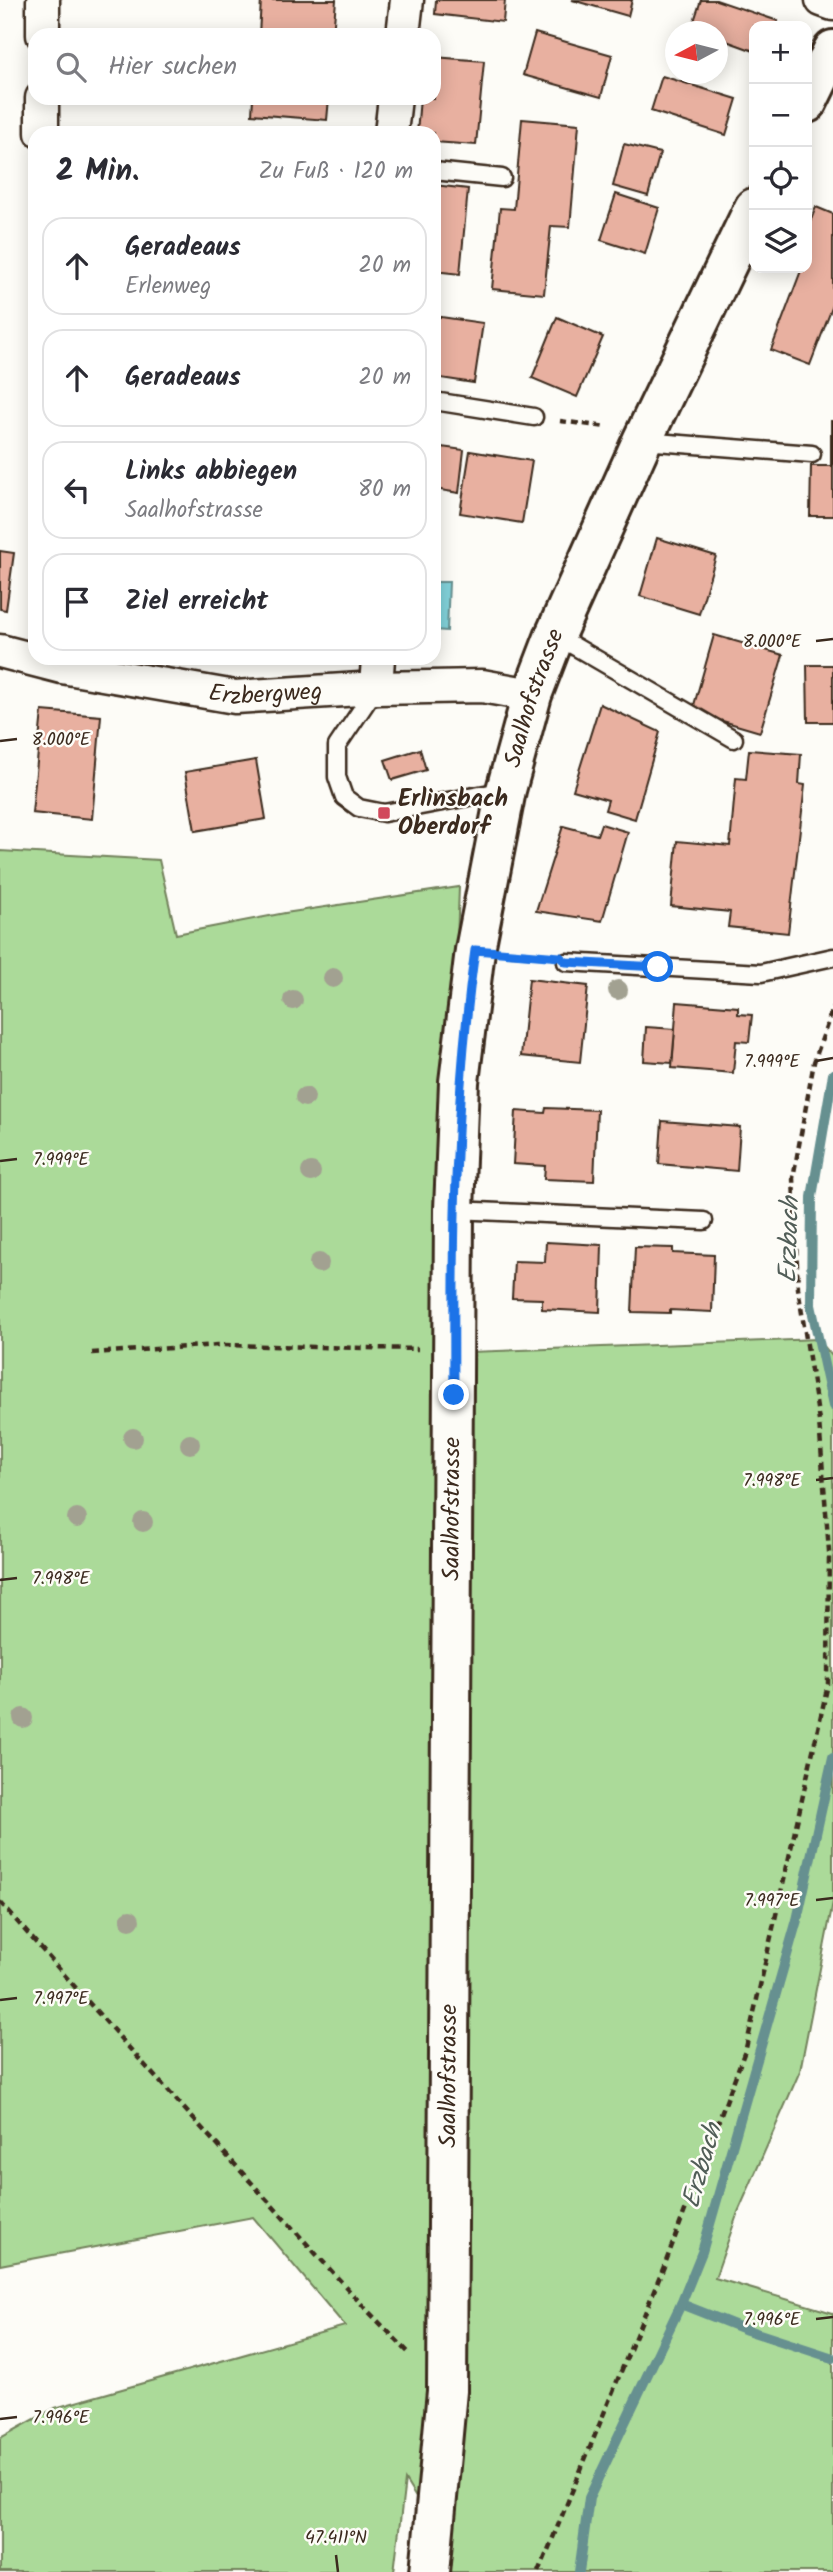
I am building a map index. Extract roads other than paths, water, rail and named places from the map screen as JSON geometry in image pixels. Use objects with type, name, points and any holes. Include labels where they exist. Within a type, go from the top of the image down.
[{"type":"main road","points":[[812,93],[833,50]]},
{"type":"main road","name":"Saalhofstrasse","points":[[430,2572],[447,2391],[454,1210],[459,1082],[475,950],[506,790],[532,695],[555,635],[644,436],[753,210]]},
{"type":"street","points":[[43,0],[43,28]]},
{"type":"street","points":[[403,28],[407,0]]},
{"type":"street","points":[[822,0],[833,4]]},
{"type":"street","points":[[42,105],[42,126]]},
{"type":"street","points":[[392,126],[394,105]]},
{"type":"street","name":"Erzbergweg","points":[[0,651],[28,656]]},
{"type":"street","name":"Erzbergweg","points":[[72,665],[235,697],[377,673],[532,695]]},
{"type":"lane","points":[[441,172],[502,178]]},
{"type":"lane","points":[[441,402],[534,417]]},
{"type":"lane","points":[[644,436],[812,454]]},
{"type":"lane","points":[[555,635],[734,739]]},
{"type":"lane","points":[[377,673],[337,746],[337,777],[344,797],[359,808],[384,813],[506,790]]},
{"type":"lane","points":[[566,962],[761,973],[833,957]]},
{"type":"lane","points":[[454,1210],[704,1221]]},
{"type":"water","points":[[441,582],[449,582],[447,631],[441,631]]},
{"type":"waterway","name":"Erzbach","points":[[833,1074],[812,1197],[811,1305],[833,1406]]},
{"type":"waterway","name":"Erzbach","points":[[579,2572],[589,2498],[681,2304],[702,2252],[797,1920],[833,1757]]},
{"type":"waterway","points":[[681,2304],[747,2330],[833,2358]]},
{"type":"place","name":"Erlinsbach Oberdorf","points":[[384,813]]}]
